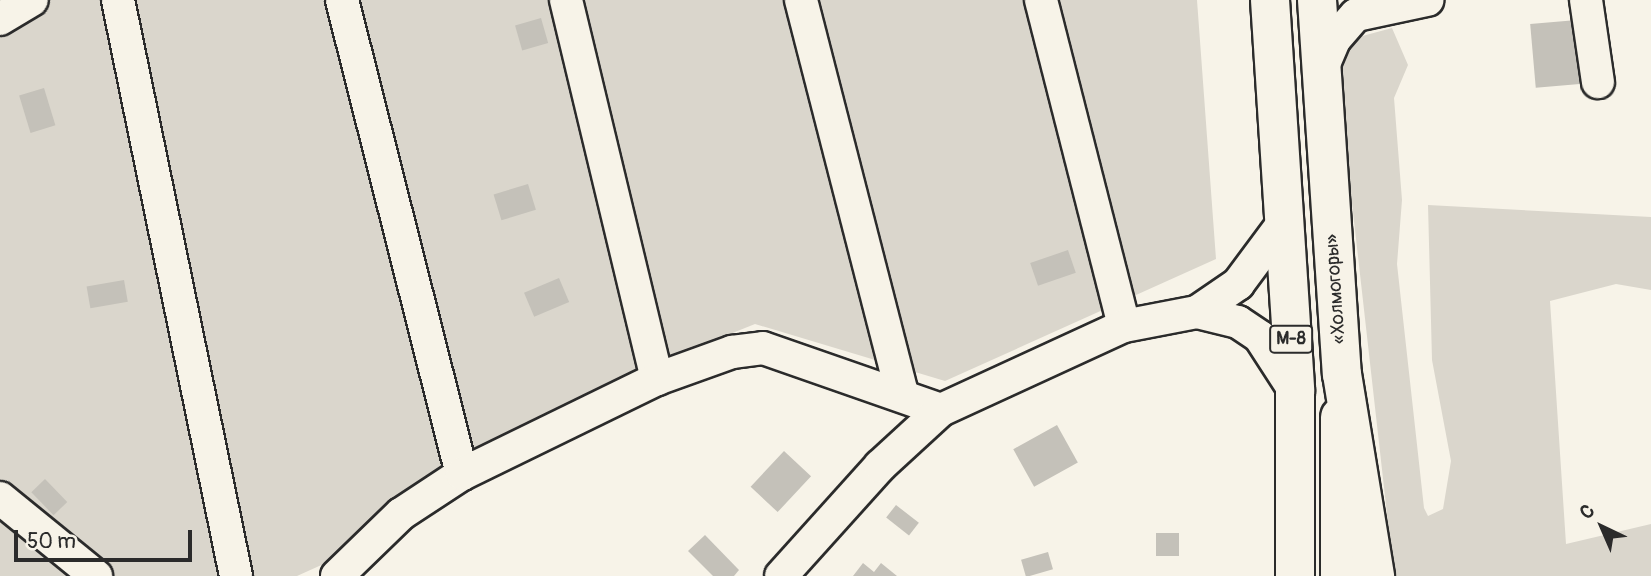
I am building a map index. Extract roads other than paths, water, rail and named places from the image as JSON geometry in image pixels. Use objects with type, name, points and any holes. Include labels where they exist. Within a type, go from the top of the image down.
[{"type":"main road","name":"М-8","points":[[1270,0],[1281,226],[1295,391],[1304,576]]},
{"type":"main road","name":"«Холмогоры»","points":[[1317,0],[1342,374],[1375,576]]},
{"type":"main road","name":"М-8","points":[[1340,576],[1342,374]]},
{"type":"main road","name":"М-8","points":[[1295,576],[1297,452]]},
{"type":"street","points":[[0,19],[32,0]]},
{"type":"street","points":[[118,0],[236,576]]},
{"type":"street","points":[[342,0],[462,474]]},
{"type":"street","points":[[566,0],[657,379]]},
{"type":"street","points":[[801,0],[902,394]]},
{"type":"street","points":[[1041,0],[1124,326]]},
{"type":"street","points":[[1321,71],[1346,23],[1368,4],[1427,0]]},
{"type":"street","points":[[1586,0],[1598,82]]},
{"type":"street","points":[[782,576],[880,466],[941,410],[1124,326],[1197,312],[1238,284],[1281,226]]},
{"type":"street","points":[[1197,312],[1238,322],[1260,337],[1295,391]]},
{"type":"street","points":[[337,576],[401,514],[462,474],[657,379],[763,348],[902,394],[941,410]]},
{"type":"street","points":[[1,500],[96,576]]}]
